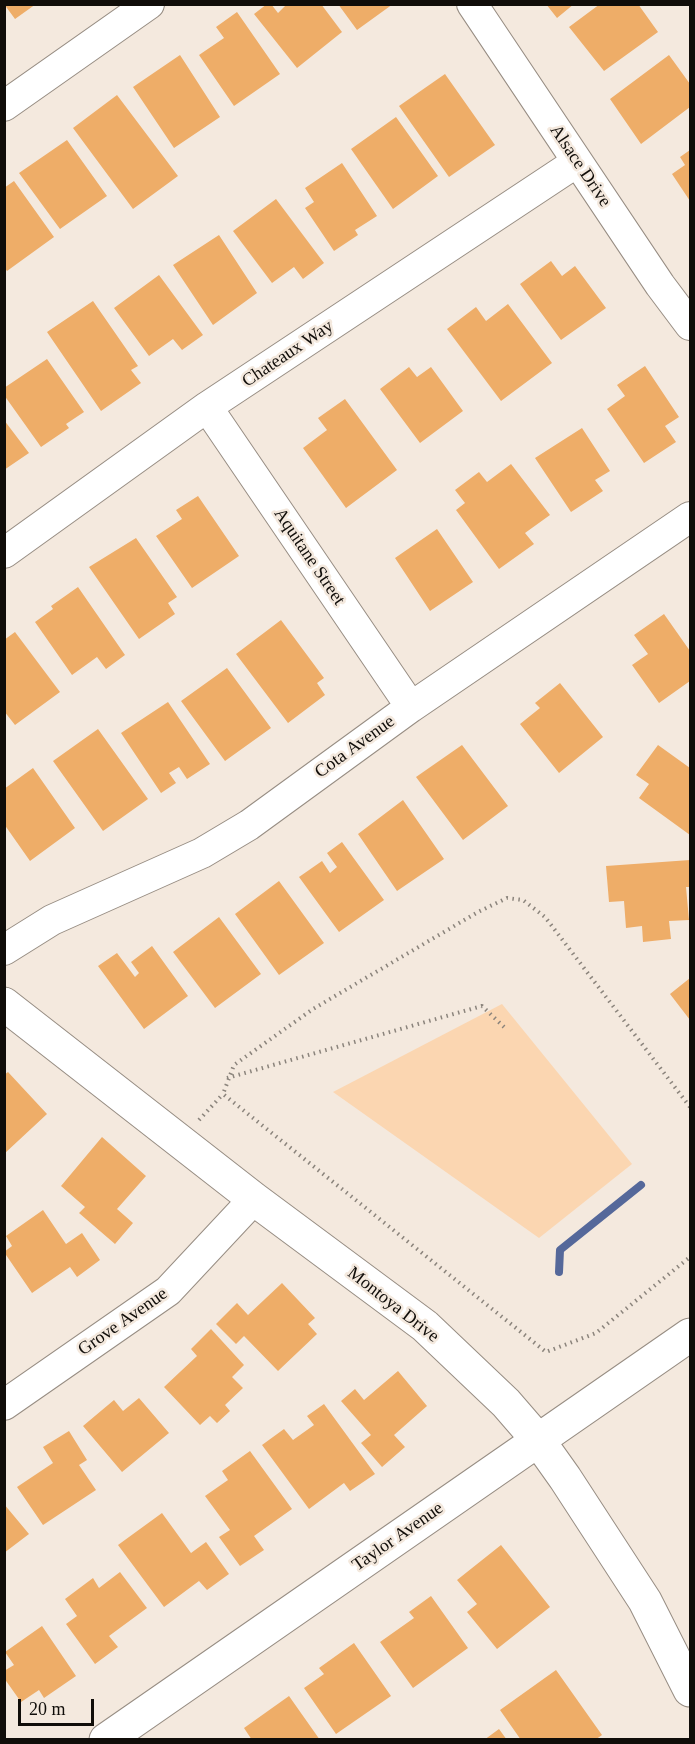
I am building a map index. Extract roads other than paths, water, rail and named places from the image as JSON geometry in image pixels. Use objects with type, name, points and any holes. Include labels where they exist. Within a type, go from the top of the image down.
[{"type":"street","points":[[4,106],[149,4]]},
{"type":"street","name":"Alsace Drive","points":[[472,4],[577,162],[690,325]]},
{"type":"street","name":"Chateaux Way","points":[[4,553],[207,407],[577,162]]},
{"type":"street","name":"Aquitane Street","points":[[207,407],[411,707]]},
{"type":"street","name":"Cota Avenue","points":[[4,950],[52,920],[202,853],[249,825],[411,707],[690,517]]},
{"type":"street","name":"Montoya Drive","points":[[4,1004],[254,1199],[425,1326],[506,1403],[538,1440],[645,1601],[690,1690]]},
{"type":"street","name":"Grove Avenue","points":[[4,1404],[168,1291],[254,1199]]},
{"type":"street","name":"Taylor Avenue","points":[[106,1740],[690,1335]]},
{"type":"waterway","points":[[559,1272],[560,1250],[641,1185]]}]
